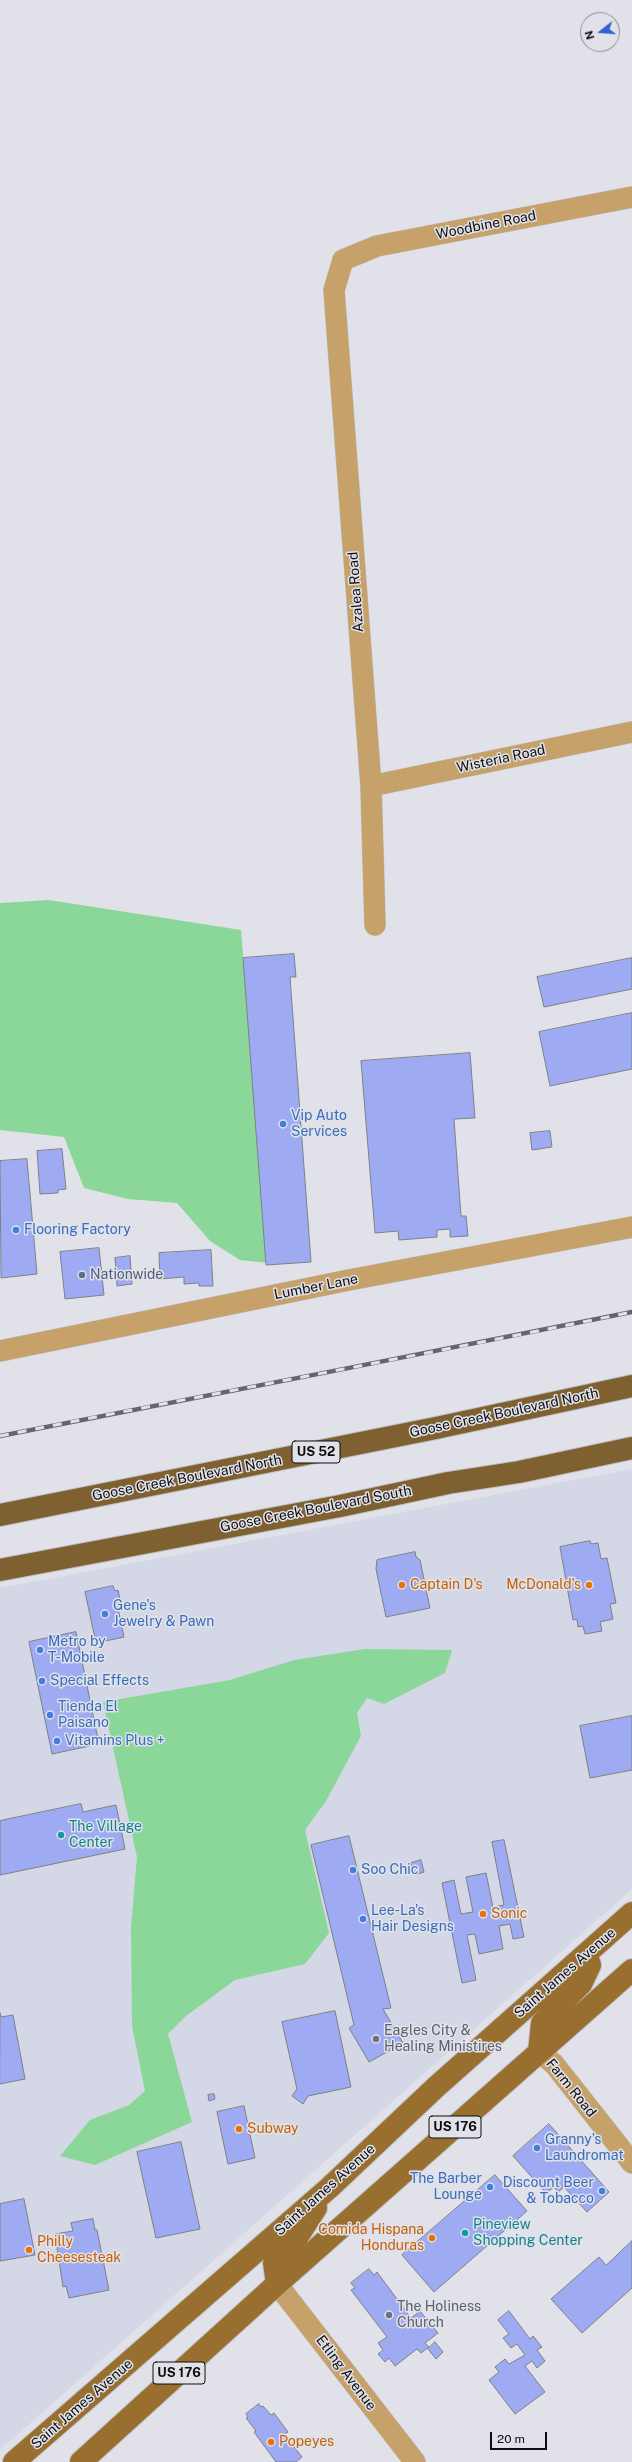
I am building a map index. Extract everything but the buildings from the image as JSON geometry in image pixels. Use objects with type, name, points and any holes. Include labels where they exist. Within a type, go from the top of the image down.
[{"type":"highway","name":"Goose Creek Boulevard North","points":[[0,1515],[436,1428],[632,1386]]},
{"type":"highway","name":"Goose Creek Boulevard South","points":[[0,1570],[340,1506],[448,1483],[519,1472],[632,1448]]},
{"type":"main road","name":"Saint James Avenue","points":[[14,2462],[329,2188],[436,2087],[632,1914]]},
{"type":"main road","points":[[539,2052],[542,2023],[581,1984],[590,1965],[586,1954]]},
{"type":"main road","name":"US 176","points":[[81,2462],[277,2284],[632,1970]]},
{"type":"main road","points":[[277,2284],[274,2263],[296,2239],[329,2188]]},
{"type":"street","name":"Woodbine Road","points":[[343,260],[377,246],[632,197]]},
{"type":"street","name":"Azalea Road","points":[[343,260],[334,290],[371,786],[375,925]]},
{"type":"street","name":"Wisteria Road","points":[[371,786],[632,732]]},
{"type":"street","name":"Lumber Lane","points":[[0,1351],[349,1280],[632,1227]]},
{"type":"street","name":"Farm Road","points":[[539,2052],[554,2064],[632,2164]]},
{"type":"street","name":"Etling Avenue","points":[[277,2284],[415,2462]]},
{"type":"shaded area","points":[[632,1469],[632,1889],[0,2450],[0,1588]]},
{"type":"green space","points":[[49,900],[241,930],[268,1263],[240,1260],[210,1241],[177,1203],[128,1199],[84,1188],[64,1137],[0,1130],[0,903]]},
{"type":"green space","points":[[365,1649],[452,1650],[445,1673],[384,1704],[367,1698],[357,1713],[361,1736],[326,1801],[305,1830],[329,1933],[305,1964],[235,1980],[186,2016],[168,2034],[192,2122],[95,2165],[60,2156],[90,2120],[129,2105],[145,2091],[132,2026],[131,1927],[137,1857],[103,1702],[230,1680],[294,1660]]},
{"type":"railway","points":[[0,1436],[632,1312]]},
{"type":"place","name":"Vip Auto Services","points":[[283,1124]]},
{"type":"place","name":"Flooring Factory","points":[[16,1230]]},
{"type":"place","name":"Nationwide","points":[[82,1275]]},
{"type":"place","name":"Captain D's","points":[[402,1585]]},
{"type":"place","name":"McDonald's","points":[[589,1585]]},
{"type":"place","name":"Gene's Jewelry & Pawn","points":[[105,1614]]},
{"type":"place","name":"Metro by T-Mobile","points":[[40,1650]]},
{"type":"place","name":"Special Effects","points":[[42,1681]]},
{"type":"place","name":"Tienda El Paisano","points":[[50,1715]]},
{"type":"place","name":"Vitamins Plus +","points":[[57,1741]]},
{"type":"place","name":"The Village Center","points":[[61,1835]]},
{"type":"place","name":"Soo Chic","points":[[353,1870]]},
{"type":"place","name":"Sonic","points":[[483,1914]]},
{"type":"place","name":"Lee-La's Hair Designs","points":[[363,1919]]},
{"type":"place","name":"Eagles City & Healing Ministires","points":[[376,2039]]},
{"type":"place","name":"Subway","points":[[239,2129]]},
{"type":"place","name":"Granny's Laundromat","points":[[537,2148]]},
{"type":"place","name":"The Barber Lounge","points":[[490,2187]]},
{"type":"place","name":"Discount Beer & Tobacco","points":[[602,2191]]},
{"type":"place","name":"Pineview Shopping Center","points":[[465,2233]]},
{"type":"place","name":"Comida Hispana Honduras","points":[[432,2238]]},
{"type":"place","name":"Philly Cheesesteak","points":[[29,2250]]},
{"type":"place","name":"The Holiness Church","points":[[389,2315]]},
{"type":"place","name":"Popeyes","points":[[271,2442]]}]
